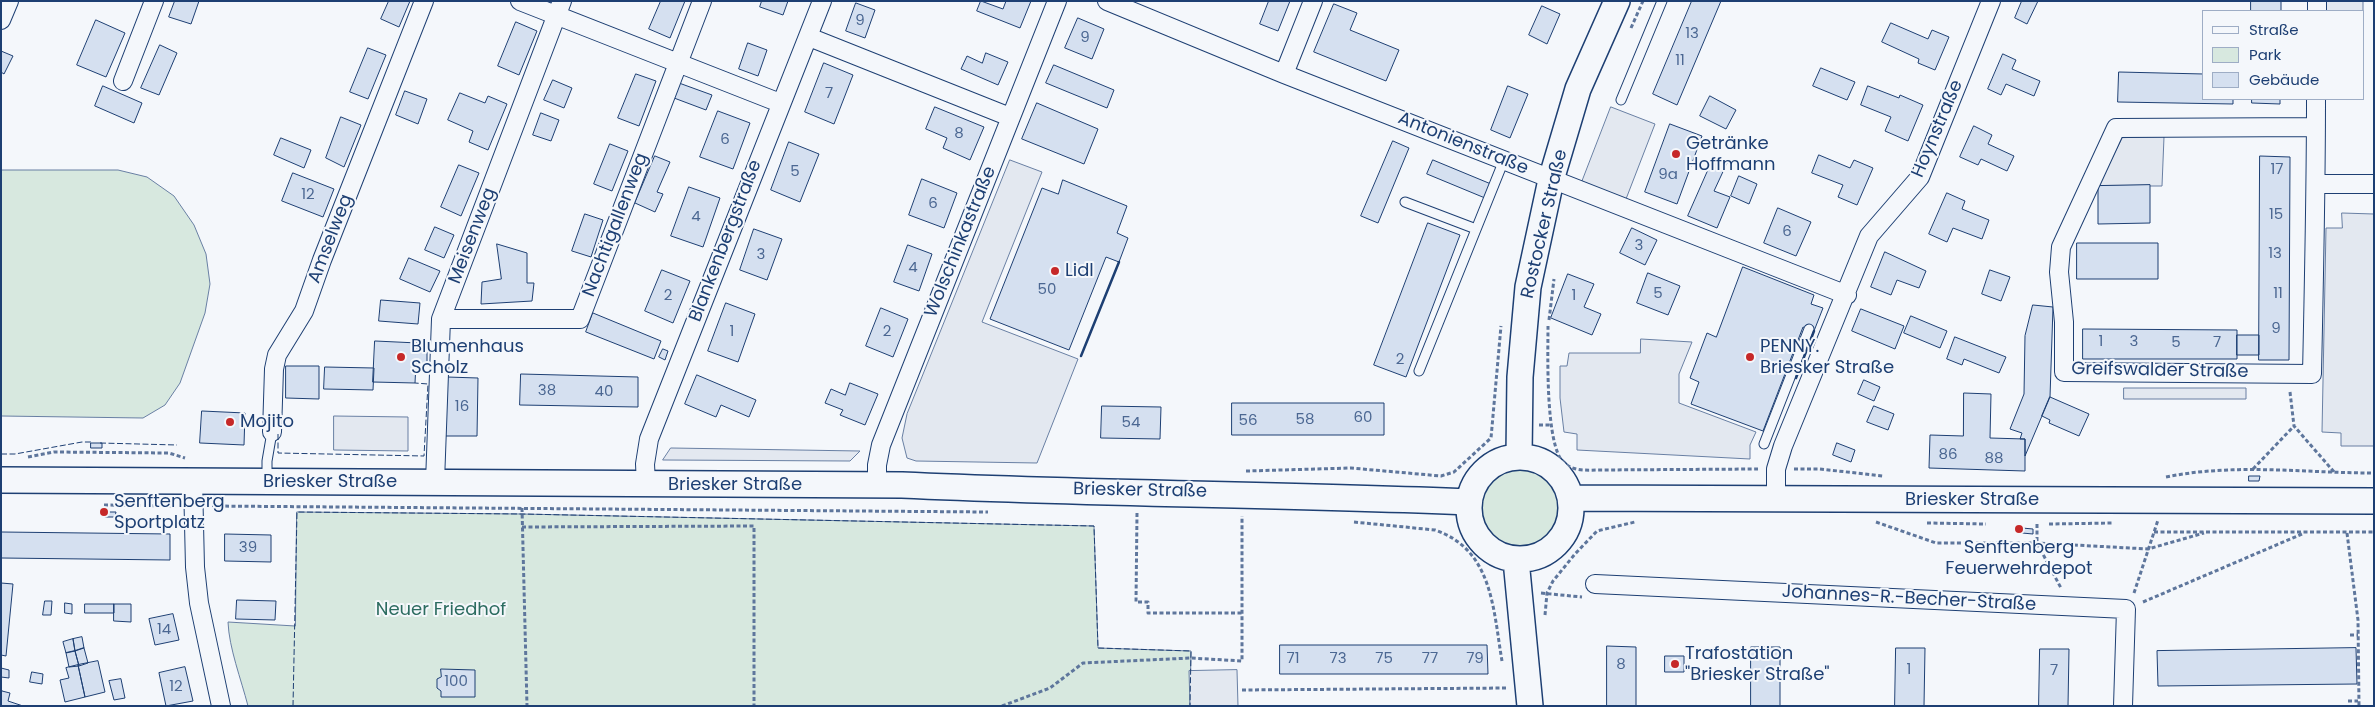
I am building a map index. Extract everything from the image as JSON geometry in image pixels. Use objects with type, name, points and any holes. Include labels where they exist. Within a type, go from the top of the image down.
[{"type":"main road","name":"Rostocker Straße","points":[[1519,456],[1518,424],[1528,287],[1551,180],[1578,89],[1617,1]]},
{"type":"main road","points":[[1519,456],[1536,458],[1549,466],[1561,476],[1571,498],[1569,522],[1560,539],[1548,551],[1532,558],[1516,560],[1498,554],[1488,547],[1480,537],[1469,513],[1469,502],[1479,479],[1497,463],[1519,456]]},
{"type":"main road","name":"Briesker Straße","points":[[1,480],[194,494],[268,482],[434,482],[877,485],[1215,493],[1469,502]]},
{"type":"main road","name":"Briesker Straße","points":[[1571,498],[2374,501]]},
{"type":"main road","points":[[1516,560],[1519,701]]},
{"type":"street","points":[[1,20],[9,1]]},
{"type":"street","points":[[123,81],[154,1]]},
{"type":"street","name":"Amselweg","points":[[272,432],[274,369],[277,355],[304,312],[322,260],[424,1]]},
{"type":"street","points":[[520,1],[559,8],[677,64],[780,104]]},
{"type":"street","name":"Nachtigallenweg","points":[[441,319],[580,319],[702,1]]},
{"type":"street","name":"Blankenbergstraße","points":[[646,484],[645,464],[649,439],[822,1]]},
{"type":"street","name":"Wolschinkastraße","points":[[877,485],[880,445],[1057,1]]},
{"type":"street","name":"Antonienstraße","points":[[1107,1],[1284,74],[1847,295]]},
{"type":"street","points":[[1284,74],[1313,1]]},
{"type":"street","name":"Hoynstraße","points":[[1776,498],[1776,469],[1783,446],[1847,295],[1869,236],[1920,177],[1990,1]]},
{"type":"street","name":"Meisenweg","points":[[434,482],[441,319],[559,8]]},
{"type":"street","points":[[808,37],[1010,117]]},
{"type":"street","name":"Greifswalder Straße","points":[[2316,100],[2316,127],[2316,184],[2312,374],[2064,372],[2064,322],[2059,272],[2061,247],[2116,128],[2316,127]]},
{"type":"street","points":[[2316,184],[2374,184]]},
{"type":"street","points":[[194,494],[195,567],[198,603],[221,706]]},
{"type":"street","name":"Johannes-R.-Becher-Straße","points":[[1595,584],[2126,609]]},
{"type":"street","points":[[2123,706],[2126,609]]},
{"type":"lane","points":[[1621,100],[1662,1]]},
{"type":"lane","points":[[1419,371],[1504,160]]},
{"type":"lane","points":[[1405,202],[1476,229]]},
{"type":"lane","points":[[1764,444],[1809,329]]},
{"type":"lane","name":"Amselweg","points":[[268,482],[267,461],[272,432]]},
{"type":"path","points":[[2287,373],[2294,426],[2335,473]]},
{"type":"path","points":[[1440,476],[1454,472],[1491,438],[1491,424]]},
{"type":"path","points":[[1551,425],[1558,456],[1570,467],[1578,470],[1820,469],[1893,477]]},
{"type":"path","points":[[2253,469],[2294,426]]},
{"type":"path","points":[[2157,478],[2183,473],[2253,469],[2374,473]]},
{"type":"path","points":[[98,504],[194,494],[522,508],[997,512]]},
{"type":"path","points":[[522,508],[527,706]]},
{"type":"path","points":[[1127,513],[1145,513]]},
{"type":"path","points":[[1137,513],[1136,602],[1148,602],[1148,613],[1242,613]]},
{"type":"path","points":[[1002,706],[1050,688],[1082,664],[1190,658],[1242,661],[1242,513],[1234,513]]},
{"type":"path","points":[[2126,609],[2135,591],[2158,519]]},
{"type":"path","points":[[1868,520],[1936,542],[2037,543],[2148,549],[2204,533]]},
{"type":"path","points":[[1346,521],[1435,530],[1452,537],[1469,550],[1480,566],[1490,594],[1503,669]]},
{"type":"path","points":[[2036,524],[2037,543],[2070,606]]},
{"type":"path","points":[[522,527],[754,526],[754,706]]},
{"type":"path","points":[[1595,584],[1594,597],[1547,593],[1552,581],[1575,554],[1597,531],[1606,527]]},
{"type":"path","points":[[2154,532],[2374,532]]},
{"type":"path","points":[[2126,609],[2306,533]]},
{"type":"path","points":[[2347,533],[2358,635],[2358,706]]},
{"type":"path","points":[[2350,635],[2358,635]]},
{"type":"path","points":[[1505,679],[1506,688],[1519,701]]},
{"type":"path","points":[[1242,690],[1506,688]]},
{"type":"path","points":[[2348,700],[2358,701]]},
{"type":"green space","points":[[1,170],[118,170],[147,177],[174,196],[194,225],[206,254],[210,284],[205,313],[180,383],[165,405],[143,418],[1,416]]},
{"type":"green space","points":[[1512,467],[1528,467],[1543,474],[1554,485],[1561,500],[1558,524],[1549,537],[1528,549],[1512,549],[1497,542],[1486,531],[1479,516],[1479,500],[1486,485],[1497,474]]},
{"type":"green space","name":"Neuer Friedhof","points":[[297,512],[522,514],[1094,526],[1098,648],[1191,651],[1190,706],[248,706],[233,653],[228,622],[295,626]]},
{"type":"shaded area","points":[[2325,1],[2363,1],[2363,10],[2325,10]]},
{"type":"shaded area","points":[[1611,107],[1655,124],[1626,199],[1582,182]]},
{"type":"shaded area","points":[[2164,137],[2162,186],[2098,186],[2122,138]]},
{"type":"shaded area","points":[[1010,160],[1042,172],[982,322],[1078,359],[1037,463],[916,461],[907,458],[902,438],[907,414]]},
{"type":"shaded area","points":[[2342,213],[2374,214],[2374,446],[2341,446],[2341,433],[2322,432],[2326,228],[2342,228]]},
{"type":"shaded area","points":[[1641,339],[1692,342],[1679,374],[1679,403],[1756,432],[1750,445],[1750,459],[1577,450],[1577,434],[1564,432],[1560,398],[1560,366],[1567,366],[1569,353],[1640,353]]},
{"type":"shaded area","points":[[2124,388],[2246,388],[2246,399],[2124,399]]},
{"type":"shaded area","name":"Blumenhaus Scholz","points":[[334,416],[408,417],[408,451],[334,450]]},
{"type":"shaded area","points":[[671,448],[860,451],[850,461],[663,460]]},
{"type":"shaded area","points":[[1237,670],[1238,706],[1190,706],[1189,671]]},
{"type":"building","points":[[175,1],[199,1],[191,24],[169,17]]},
{"type":"building","points":[[389,1],[410,1],[399,27],[381,19]]},
{"type":"building","points":[[661,1],[685,1],[670,38],[649,29]]},
{"type":"building","points":[[762,1],[788,1],[783,15],[760,7]]},
{"type":"building","points":[[981,1],[1003,9],[1006,1],[1031,1],[1020,28],[977,11]]},
{"type":"building","points":[[1269,1],[1290,1],[1278,31],[1260,24]]},
{"type":"building","points":[[1692,1],[1721,1],[1677,105],[1653,94]]},
{"type":"building","points":[[2022,1],[2038,1],[2027,24],[2015,18]]},
{"type":"building","points":[[2251,1],[2281,1],[2281,10],[2251,10]]},
{"type":"building","points":[[856,3],[875,10],[865,38],[846,31]]},
{"type":"building","points":[[1334,4],[1357,13],[1350,30],[1399,50],[1386,81],[1314,52]]},
{"type":"building","points":[[1542,6],[1560,14],[1547,44],[1529,35]]},
{"type":"building","points":[[1078,18],[1104,29],[1092,59],[1065,48]]},
{"type":"building","points":[[96,20],[125,33],[106,77],[77,65]]},
{"type":"building","points":[[516,22],[537,31],[519,75],[498,66]]},
{"type":"building","points":[[1891,23],[1928,39],[1932,30],[1949,37],[1935,70],[1918,63],[1919,59],[1882,42]]},
{"type":"building","points":[[748,43],[767,50],[758,76],[739,69]]},
{"type":"building","points":[[160,45],[177,53],[159,95],[141,88]]},
{"type":"building","points":[[368,48],[386,55],[368,99],[350,92]]},
{"type":"building","points":[[1,51],[13,56],[4,74],[1,72]]},
{"type":"building","points":[[986,53],[1008,62],[998,85],[961,69],[967,56],[982,63]]},
{"type":"building","points":[[2003,54],[2016,60],[2012,69],[2040,81],[2034,96],[2006,84],[2001,95],[1988,89]]},
{"type":"building","points":[[824,63],[853,75],[834,124],[805,112]]},
{"type":"building","points":[[1054,65],[1114,90],[1107,108],[1046,83]]},
{"type":"building","points":[[1821,68],[1855,82],[1847,100],[1813,86]]},
{"type":"building","points":[[2119,72],[2202,74],[2202,100],[2233,100],[2233,104],[2118,102]]},
{"type":"building","points":[[636,74],[656,81],[639,126],[618,118]]},
{"type":"building","points":[[553,80],[572,88],[564,108],[544,100]]},
{"type":"building","points":[[679,83],[712,95],[706,110],[674,98]]},
{"type":"building","points":[[103,86],[142,103],[134,123],[95,106]]},
{"type":"building","points":[[1508,86],[1528,94],[1510,138],[1491,130]]},
{"type":"building","points":[[1868,86],[1899,98],[1900,95],[1923,105],[1908,141],[1885,131],[1891,117],[1861,105]]},
{"type":"building","points":[[405,91],[427,99],[418,124],[396,115]]},
{"type":"building","points":[[460,93],[485,103],[488,96],[507,104],[488,150],[469,142],[473,131],[448,120]]},
{"type":"building","points":[[1710,96],[1736,110],[1726,129],[1700,116]]},
{"type":"building","points":[[2252,100],[2280,100],[2280,104],[2252,103]]},
{"type":"building","points":[[1037,103],[1098,129],[1084,164],[1022,139]]},
{"type":"building","points":[[935,107],[984,127],[970,160],[943,148],[947,138],[926,129]]},
{"type":"building","points":[[718,111],[750,123],[733,169],[700,157]]},
{"type":"building","points":[[541,113],[559,120],[551,141],[533,135]]},
{"type":"building","points":[[341,117],[361,125],[344,167],[326,158]]},
{"type":"building","points":[[1670,124],[1702,136],[1677,204],[1645,192]]},
{"type":"building","points":[[1974,126],[1992,135],[1988,144],[2014,156],[2007,171],[1981,159],[1978,165],[1960,157]]},
{"type":"building","points":[[281,138],[311,150],[304,168],[274,155]]},
{"type":"building","points":[[1393,141],[1409,148],[1378,223],[1361,216]]},
{"type":"building","points":[[789,142],[819,154],[800,202],[771,190]]},
{"type":"building","points":[[610,144],[628,151],[612,191],[594,184]]},
{"type":"building","points":[[1819,155],[1850,168],[1854,160],[1873,168],[1857,205],[1838,197],[1843,185],[1812,173]]},
{"type":"building","points":[[655,156],[670,162],[657,192],[663,194],[655,212],[635,203]]},
{"type":"building","points":[[2260,156],[2290,157],[2289,360],[2259,360]]},
{"type":"building","points":[[1714,157],[1727,163],[1714,191],[1730,197],[1717,228],[1688,216]]},
{"type":"building","points":[[1433,160],[1491,184],[1485,198],[1427,174]]},
{"type":"building","points":[[459,165],[479,173],[461,216],[441,207]]},
{"type":"building","points":[[293,173],[334,189],[323,217],[282,201]]},
{"type":"building","points":[[1739,176],[1757,184],[1749,204],[1731,196]]},
{"type":"building","points":[[922,179],[957,193],[944,228],[909,215]]},
{"type":"building","points":[[1063,180],[1127,206],[1117,233],[1128,238],[1119,262],[1106,257],[1069,350],[990,319],[1042,188],[1058,194]]},
{"type":"building","points":[[2150,185],[2150,223],[2098,224],[2098,186]]},
{"type":"building","points":[[689,187],[720,198],[703,247],[671,236]]},
{"type":"building","points":[[1947,193],[1965,201],[1962,209],[1989,220],[1982,239],[1953,228],[1947,242],[1929,234]]},
{"type":"building","points":[[1778,208],[1811,222],[1796,256],[1764,243]]},
{"type":"building","points":[[585,214],[603,220],[591,257],[572,251]]},
{"type":"building","points":[[1428,223],[1460,235],[1406,377],[1374,365]]},
{"type":"building","points":[[435,227],[454,235],[444,258],[425,250]]},
{"type":"building","points":[[1632,228],[1657,240],[1645,265],[1620,253]]},
{"type":"building","points":[[754,229],[782,239],[767,280],[740,270]]},
{"type":"building","points":[[2077,243],[2158,243],[2158,279],[2077,279]]},
{"type":"building","points":[[497,244],[527,253],[527,283],[534,283],[532,301],[481,304],[482,282],[501,279]]},
{"type":"building","points":[[908,245],[932,254],[919,291],[894,282]]},
{"type":"building","points":[[1885,252],[1926,271],[1919,288],[1897,280],[1891,295],[1871,287]]},
{"type":"building","points":[[409,258],[440,271],[430,292],[400,279]]},
{"type":"building","points":[[1743,267],[1814,295],[1811,304],[1823,308],[1814,331],[1803,327],[1763,431],[1691,404],[1699,382],[1690,378],[1707,333],[1716,337]]},
{"type":"building","points":[[662,270],[690,281],[673,323],[645,311]]},
{"type":"building","points":[[1990,270],[2010,277],[2001,301],[1982,294]]},
{"type":"building","points":[[1648,273],[1680,286],[1668,315],[1637,303]]},
{"type":"building","points":[[1568,274],[1594,284],[1584,307],[1601,314],[1592,335],[1551,318]]},
{"type":"building","points":[[381,300],[420,303],[418,324],[379,321]]},
{"type":"building","points":[[726,303],[755,314],[738,362],[708,351]]},
{"type":"building","points":[[2033,305],[2053,307],[2050,397],[2025,456],[2025,439],[2020,439],[2022,433],[2010,429],[2024,394],[2025,336]]},
{"type":"building","points":[[881,308],[908,319],[893,357],[866,346]]},
{"type":"building","points":[[1861,309],[1904,326],[1895,349],[1852,331]]},
{"type":"building","points":[[593,313],[661,341],[654,359],[586,332]]},
{"type":"building","points":[[1911,316],[1947,331],[1940,348],[1904,333]]},
{"type":"building","points":[[2083,329],[2237,330],[2237,359],[2083,359]]},
{"type":"building","points":[[2237,335],[2259,335],[2259,355],[2237,355]]},
{"type":"building","points":[[1955,337],[2006,357],[1999,373],[1964,359],[1962,365],[1947,359]]},
{"type":"building","name":"Blumenhaus Scholz","points":[[375,341],[418,343],[417,350],[427,350],[427,364],[416,363],[415,383],[373,382]]},
{"type":"building","points":[[663,349],[668,351],[665,360],[659,357]]},
{"type":"building","points":[[286,366],[319,366],[319,399],[286,398]]},
{"type":"building","points":[[325,367],[374,368],[373,390],[324,389]]},
{"type":"building","points":[[521,374],[638,377],[638,407],[520,405]]},
{"type":"building","points":[[697,375],[756,400],[749,417],[721,405],[716,417],[685,404]]},
{"type":"building","points":[[447,377],[478,378],[477,436],[445,436]]},
{"type":"building","points":[[1864,380],[1880,387],[1874,401],[1858,394]]},
{"type":"building","points":[[850,383],[878,394],[865,425],[840,415],[843,410],[825,403],[831,389],[845,395]]},
{"type":"building","points":[[1964,393],[1991,394],[1990,438],[2025,439],[2025,471],[1929,468],[1930,435],[1963,436]]},
{"type":"building","points":[[2050,397],[2089,414],[2079,436],[2049,423],[2050,420],[2042,416]]},
{"type":"building","points":[[1232,403],[1384,403],[1384,435],[1232,435]]},
{"type":"building","points":[[1102,406],[1161,407],[1160,439],[1101,438]]},
{"type":"building","points":[[1874,406],[1894,414],[1888,430],[1867,422]]},
{"type":"building","points":[[202,411],[245,413],[244,445],[200,443]]},
{"type":"building","points":[[91,443],[102,443],[102,448],[91,448]]},
{"type":"building","points":[[1837,443],[1855,450],[1851,462],[1833,455]]},
{"type":"building","points":[[2249,476],[2260,476],[2259,481],[2249,481]]},
{"type":"building","points":[[105,512],[116,512],[115,517],[105,517]]},
{"type":"building","points":[[2022,528],[2033,529],[2033,534],[2022,533]]},
{"type":"building","points":[[1,532],[170,534],[170,560],[1,558]]},
{"type":"building","points":[[225,534],[271,535],[271,562],[225,561]]},
{"type":"building","points":[[1,583],[13,584],[6,656],[1,655]]},
{"type":"building","points":[[237,600],[276,601],[275,620],[236,619]]},
{"type":"building","points":[[45,601],[52,601],[51,615],[43,615]]},
{"type":"building","points":[[65,603],[72,604],[72,614],[65,613]]},
{"type":"building","points":[[85,604],[114,604],[114,613],[85,613]]},
{"type":"building","points":[[114,604],[131,604],[131,622],[114,621]]},
{"type":"building","points":[[173,614],[179,640],[155,645],[149,619]]},
{"type":"building","points":[[82,637],[84,648],[75,651],[73,639]]},
{"type":"building","points":[[73,639],[75,651],[66,653],[63,642]]},
{"type":"building","points":[[1280,645],[1487,645],[1488,674],[1280,674]]},
{"type":"building","points":[[1607,646],[1636,647],[1636,706],[1607,706]]},
{"type":"building","points":[[1751,647],[1780,647],[1780,706],[1751,706]]},
{"type":"building","points":[[84,648],[88,663],[79,666],[75,651]]},
{"type":"building","points":[[1896,648],[1925,648],[1924,706],[1895,706]]},
{"type":"building","points":[[2356,648],[2357,684],[2158,686],[2157,651]]},
{"type":"building","points":[[2040,649],[2069,649],[2068,706],[2039,706]]},
{"type":"building","points":[[75,651],[79,666],[69,667],[66,653]]},
{"type":"building","name":"Trafostation \"Briesker Straße\"","points":[[1665,656],[1684,656],[1684,672],[1665,672]]},
{"type":"building","points":[[98,661],[105,692],[85,697],[78,665]]},
{"type":"building","points":[[78,665],[85,697],[65,702],[60,680],[69,678],[66,668]]},
{"type":"building","points":[[185,667],[193,701],[166,706],[159,673]]},
{"type":"building","points":[[1,668],[9,670],[9,678],[1,677]]},
{"type":"building","points":[[441,669],[475,670],[475,697],[441,697],[441,691],[437,688],[437,679],[441,677]]},
{"type":"building","points":[[32,672],[43,674],[42,684],[30,682]]},
{"type":"building","points":[[121,679],[125,698],[114,700],[109,681]]},
{"type":"building","points":[[1,689],[10,693],[8,701],[23,706],[1,706]]},
{"type":"fence","points":[[278,434],[278,453],[424,456],[428,384],[415,383]]},
{"type":"fence","points":[[1,454],[15,454],[82,442],[93,442]]},
{"type":"fence","points":[[100,443],[177,445]]},
{"type":"fence","points":[[293,706],[297,512],[522,514],[1094,526],[1098,648],[1191,651],[1190,706]]},
{"type":"wall","points":[[1081,356],[1119,262]]},
{"type":"wall","points":[[1796,378],[1814,331]]},
{"type":"place","name":"Getränke Hoffmann","points":[[1676,154]]},
{"type":"place","name":"Lidl","points":[[1055,271]]},
{"type":"place","name":"Blumenhaus Scholz","points":[[401,357]]},
{"type":"place","name":"PENNY. Briesker Straße","points":[[1750,357]]},
{"type":"place","name":"Mojito","points":[[230,422]]},
{"type":"place","name":"Senftenberg Sportplatz","points":[[104,512]]},
{"type":"place","name":"Senftenberg Feuerwehrdepot","points":[[2019,529]]},
{"type":"place","name":"Trafostation \"Briesker Straße\"","points":[[1675,664]]}]
